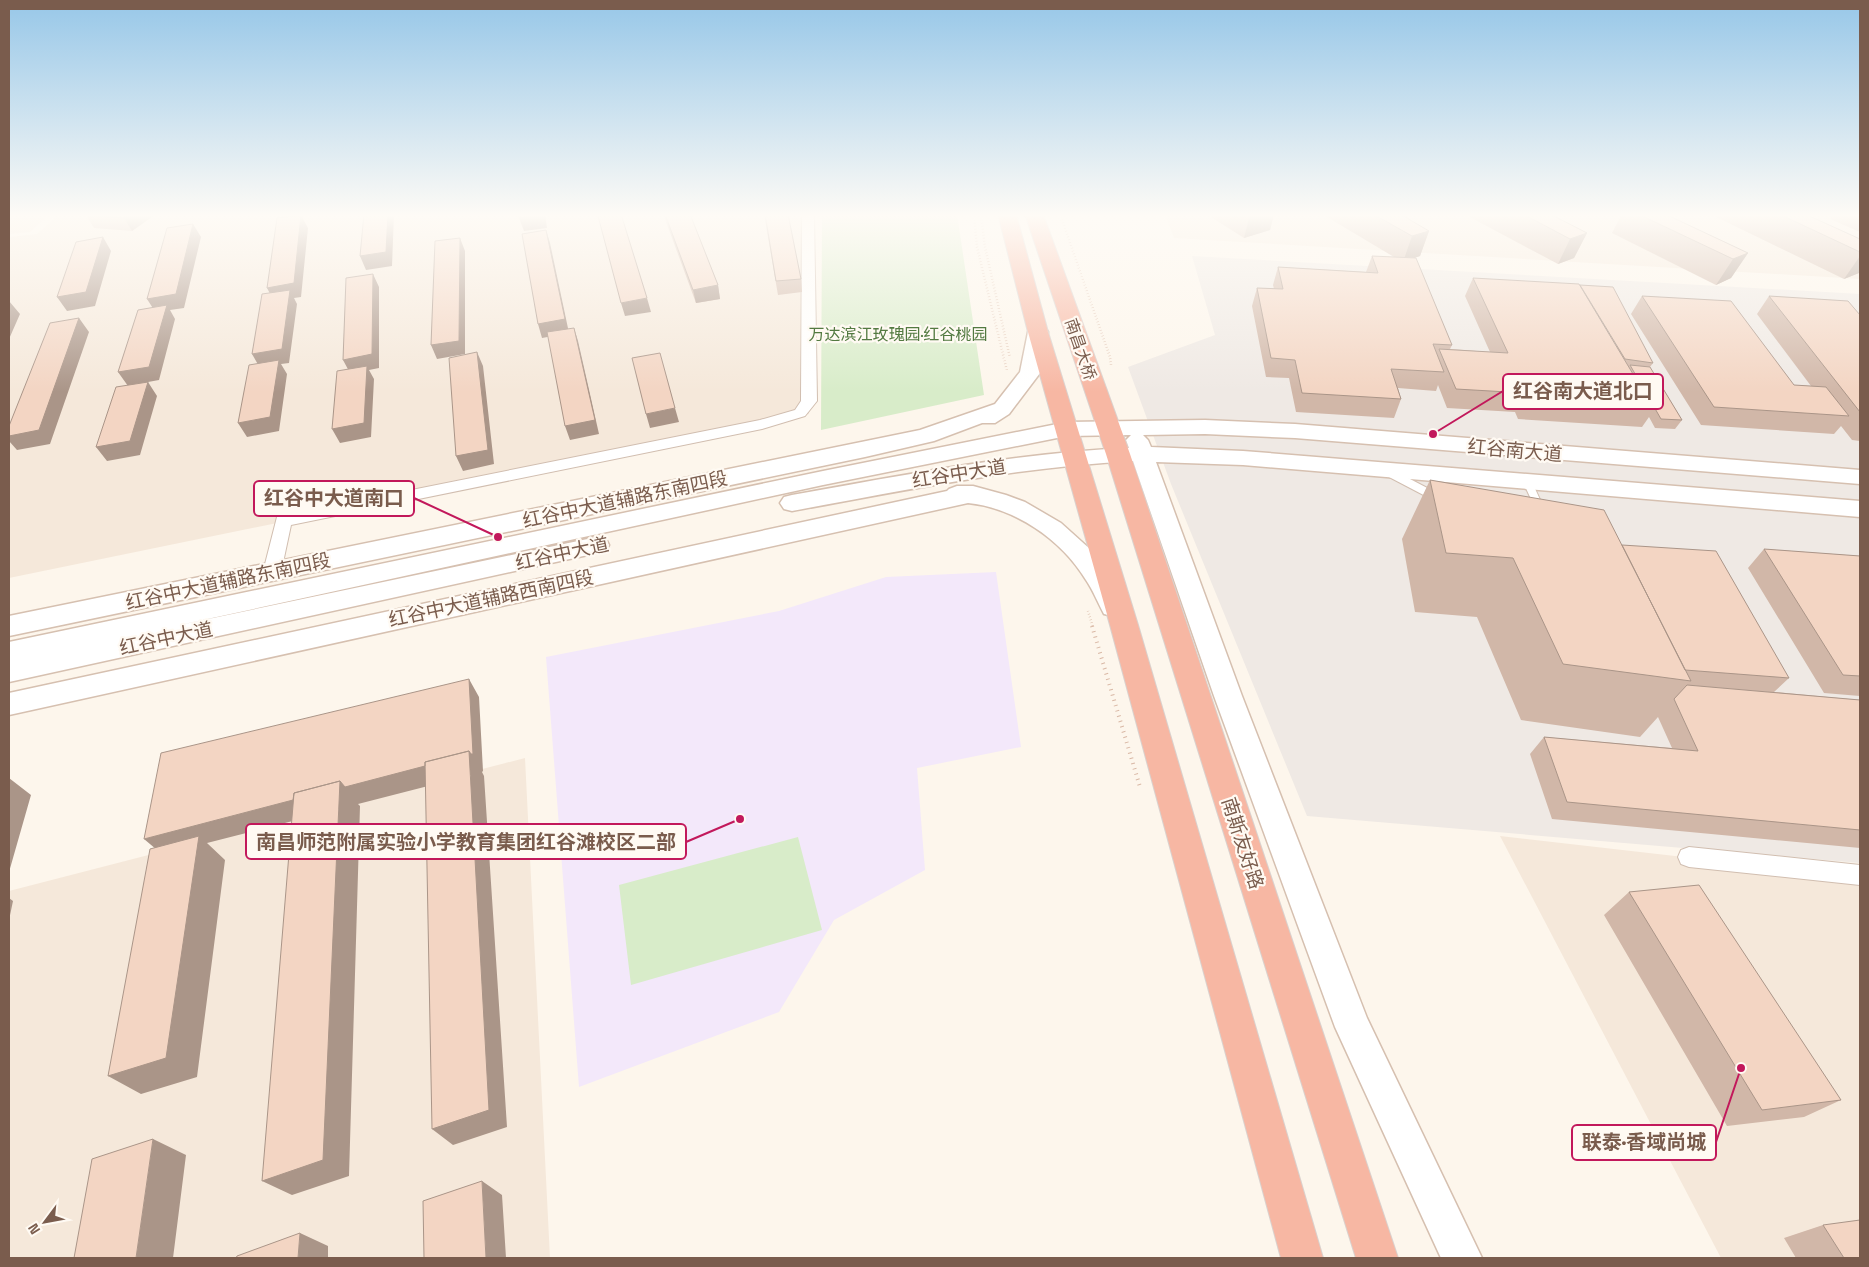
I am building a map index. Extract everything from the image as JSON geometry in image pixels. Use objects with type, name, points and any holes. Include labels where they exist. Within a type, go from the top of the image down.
[{"type":"highway","name":"南昌大桥","points":[[1023,273],[1071,443]]},
{"type":"highway","name":"南昌大桥","points":[[1058,273],[1125,441]]},
{"type":"highway","name":"南斯友好路","points":[[1125,441],[1377,1258]]},
{"type":"highway","points":[[1071,443],[1302,1258]]},
{"type":"main road","points":[[820,488],[947,439],[978,424],[1008,402],[1030,373],[1038,332]]},
{"type":"main road","name":"红谷中大道辅路东南四段","points":[[9,626],[865,450],[926,436],[1008,402]]},
{"type":"main road","name":"红谷南大道","points":[[1125,441],[1205,427],[1295,431],[1860,477]]},
{"type":"main road","points":[[1125,441],[1228,696],[1353,1027],[1462,1258]]},
{"type":"main road","name":"红谷中大道","points":[[9,672],[55,652],[820,488],[992,467],[1071,443],[1125,441]]},
{"type":"main road","name":"红谷南大道","points":[[1125,441],[1244,458],[1860,509]]},
{"type":"main road","points":[[820,488],[973,494],[1011,505],[1039,518],[1067,540],[1095,573],[1124,625]]},
{"type":"main road","name":"红谷中大道辅路西南四段","points":[[9,704],[973,494]]},
{"type":"main road","name":"红谷中大道","points":[[9,652],[55,652]]},
{"type":"street","points":[[272,572],[284,520],[762,424],[800,413],[808,401],[808,273]]},
{"type":"street","points":[[1689,857],[1860,875]]},
{"type":"lane","points":[[1384,470],[1431,496],[1441,497]]},
{"type":"lane","points":[[1527,481],[1543,514]]},
{"type":"lane","points":[[1529,505],[1539,506]]},
{"type":"path","points":[[983,273],[1004,364],[1008,402]]},
{"type":"path","points":[[991,273],[1011,361],[1008,402]]},
{"type":"path","points":[[1081,273],[1110,358],[1111,372]]},
{"type":"shaded area","points":[[9,273],[810,273],[809,414],[9,578]]},
{"type":"shaded area","points":[[1197,273],[1493,273],[1860,294],[1860,863],[1307,816],[1171,484],[1128,367],[1215,335]]},
{"type":"shaded area","points":[[1762,273],[1860,273],[1860,279]]},
{"type":"shaded area","points":[[996,572],[1021,747],[917,768],[925,870],[834,920],[779,1012],[579,1087],[546,657],[779,611],[886,577]]},
{"type":"shaded area","points":[[525,758],[550,1258],[9,1258],[9,891]]},
{"type":"shaded area","points":[[1500,836],[1860,877],[1860,1258],[1721,1258]]},
{"type":"green space","name":"万达滨江玫瑰园·红谷桃园","points":[[822,273],[966,273],[984,395],[821,430]]},
{"type":"green space","points":[[798,837],[822,930],[631,985],[619,885]]},
{"type":"building","points":[[65,273],[92,273],[86,292],[57,297]]},
{"type":"building","points":[[154,273],[181,273],[176,294],[147,299]]},
{"type":"building","points":[[269,273],[295,273],[294,283],[267,288]]},
{"type":"building","points":[[434,273],[460,273],[459,341],[431,345]]},
{"type":"building","points":[[529,273],[555,273],[565,319],[538,324]]},
{"type":"building","points":[[613,273],[639,273],[647,298],[621,303]]},
{"type":"building","points":[[687,273],[713,273],[718,285],[693,290]]},
{"type":"building","points":[[775,273],[800,273],[801,279],[776,281]]},
{"type":"building","points":[[1279,273],[1422,273],[1452,345],[1433,344],[1444,372],[1391,369],[1401,399],[1302,393],[1295,360],[1271,358],[1257,288],[1283,289]]},
{"type":"building","points":[[373,274],[372,354],[343,360],[346,278]]},
{"type":"building","points":[[1473,278],[1579,284],[1654,409],[1528,401],[1525,393],[1456,389],[1439,349],[1508,353]]},
{"type":"building","points":[[1580,285],[1613,287],[1653,363],[1625,359]]},
{"type":"building","points":[[290,290],[282,349],[252,354],[262,294]]},
{"type":"building","points":[[1642,296],[1731,301],[1794,385],[1826,387],[1849,416],[1714,407]]},
{"type":"building","points":[[1769,296],[1848,301],[1860,315],[1860,412]]},
{"type":"building","points":[[167,305],[149,367],[118,372],[138,310]]},
{"type":"building","points":[[79,318],[39,430],[9,436],[9,426],[50,323]]},
{"type":"building","points":[[574,328],[595,420],[565,426],[547,332]]},
{"type":"building","points":[[477,352],[488,450],[456,456],[449,358]]},
{"type":"building","points":[[660,353],[675,408],[646,414],[632,358]]},
{"type":"building","points":[[279,360],[270,417],[238,423],[249,365]]},
{"type":"building","points":[[1630,365],[1650,367],[1682,420],[1661,419]]},
{"type":"building","points":[[367,366],[364,423],[332,429],[337,371]]},
{"type":"building","points":[[148,382],[130,441],[96,447],[116,387]]},
{"type":"building","points":[[1430,480],[1604,510],[1691,681],[1563,664],[1513,558],[1446,553]]},
{"type":"building","points":[[1622,545],[1716,551],[1789,678],[1685,670]]},
{"type":"building","points":[[1764,549],[1860,556],[1860,676],[1843,675]]},
{"type":"building","points":[[469,679],[473,754],[469,751],[425,762],[425,766],[345,787],[340,781],[294,793],[293,800],[144,839],[161,753]]},
{"type":"building","points":[[1687,685],[1860,700],[1860,830],[1567,802],[1544,737],[1698,751],[1674,699]]},
{"type":"building","points":[[469,751],[489,1110],[432,1129],[425,762]]},
{"type":"building","points":[[340,781],[323,1160],[262,1181],[294,793]]},
{"type":"building","points":[[199,836],[166,1058],[108,1076],[150,849]]},
{"type":"building","points":[[1699,885],[1841,1100],[1762,1110],[1629,892]]},
{"type":"building","points":[[153,1139],[136,1258],[74,1258],[92,1159]]},
{"type":"building","points":[[482,1181],[486,1258],[424,1258],[423,1201]]},
{"type":"building","points":[[1860,1220],[1860,1258],[1844,1258],[1823,1225]]},
{"type":"building","points":[[300,1233],[298,1258],[236,1258],[237,1256]]},
{"type":"place","name":"红谷南大道北口","points":[[1433,434]]},
{"type":"place","name":"红谷中大道南口","points":[[498,537]]},
{"type":"place","name":"南昌师范附属实验小学教育集团红谷滩校区二部","points":[[740,819]]},
{"type":"place","name":"联泰·香域尚城","points":[[1741,1068]]}]
